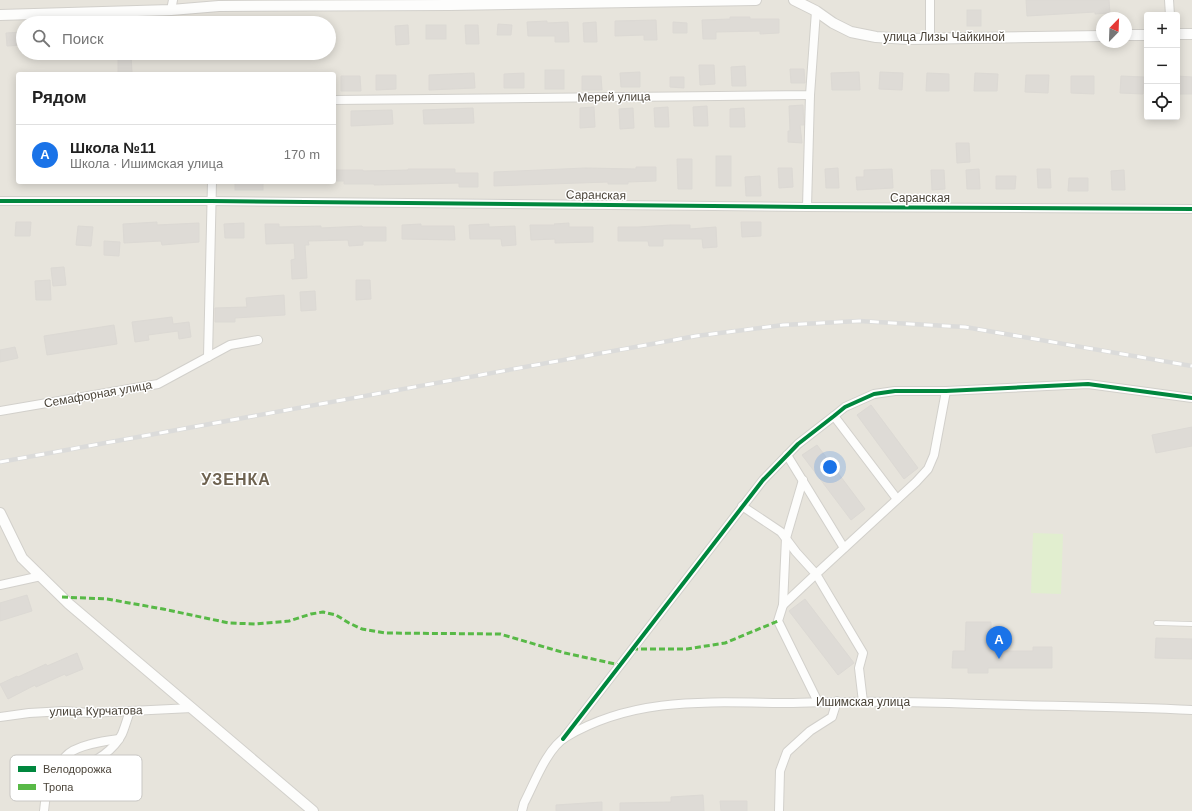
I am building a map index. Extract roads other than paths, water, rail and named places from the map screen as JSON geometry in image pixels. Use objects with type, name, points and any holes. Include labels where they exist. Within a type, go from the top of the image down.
[{"type":"street","points":[[0,15],[172,5],[450,6],[756,0]]},
{"type":"street","name":"улица Лизы Чайкиной","points":[[794,0],[851,32],[876,37],[930,39],[1096,36]]},
{"type":"street","points":[[930,0],[930,39]]},
{"type":"street","points":[[1170,0],[1170,12]]},
{"type":"street","points":[[807,207],[810,95],[816,11]]},
{"type":"street","points":[[1180,34],[1192,34]]},
{"type":"street","points":[[1132,35],[1144,35]]},
{"type":"street","name":"Мерей улица","points":[[336,100],[810,95]]},
{"type":"street","points":[[208,357],[212,184]]},
{"type":"street","name":"Саранская","points":[[0,201],[211,201],[1192,209]]},
{"type":"street","name":"Семафорная улица","points":[[0,411],[158,384],[230,345],[258,340]]},
{"type":"street","points":[[563,739],[763,480],[798,444],[845,407],[874,394],[895,391],[946,391],[1088,384],[1192,398]]},
{"type":"street","points":[[783,605],[916,482],[928,469],[931,462],[946,391]]},
{"type":"street","points":[[834,416],[897,499]]},
{"type":"street","points":[[787,455],[844,548]]},
{"type":"street","points":[[803,480],[786,538],[783,605],[778,621],[818,702]]},
{"type":"street","points":[[742,506],[781,532],[796,552],[816,574],[863,653],[859,668],[863,702]]},
{"type":"street","points":[[0,513],[22,558],[69,604],[313,811]]},
{"type":"street","points":[[0,585],[41,576]]},
{"type":"street","name":"Ишимская улица","points":[[522,811],[524,803],[548,756],[563,739],[584,727],[622,713],[671,704],[725,701],[863,702],[1099,706],[1192,710]]},
{"type":"street","points":[[779,811],[780,771],[787,752],[810,731],[832,717],[837,702]]},
{"type":"street","name":"улица Курчатова","points":[[0,717],[29,713],[65,711],[89,713],[192,708]]},
{"type":"street","points":[[103,755],[122,735],[130,711]]},
{"type":"street","points":[[68,755],[75,750],[119,739]]},
{"type":"street","points":[[44,811],[46,801]]},
{"type":"lane","points":[[1156,623],[1192,624]]},
{"type":"railway","points":[[0,462],[696,336],[783,325],[859,321],[965,327],[1192,366]]},
{"type":"place","name":"Школа №11","points":[[999,659]]},
{"type":"district","name":"УЗЕНКА","points":[[236,479]]}]
